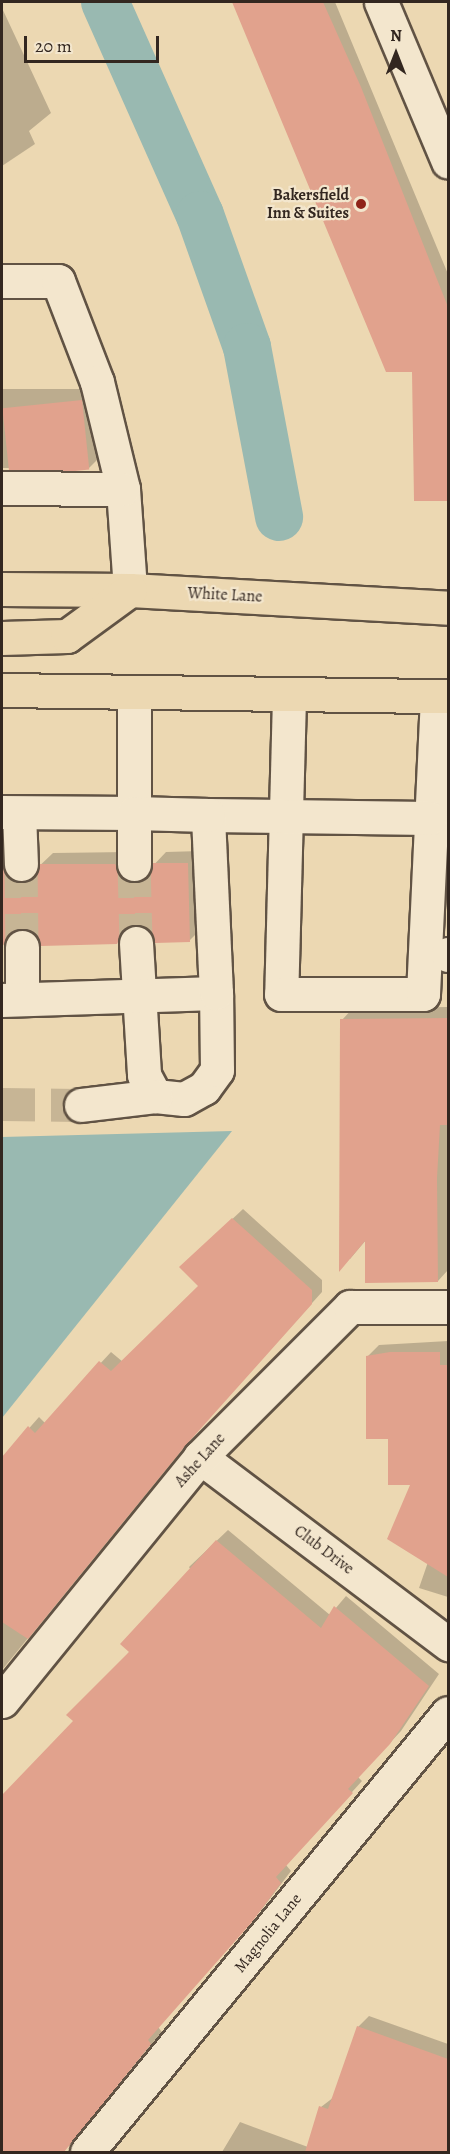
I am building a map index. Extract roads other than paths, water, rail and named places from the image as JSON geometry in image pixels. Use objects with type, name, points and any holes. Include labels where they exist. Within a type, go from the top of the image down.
[{"type":"main road","name":"White Lane","points":[[2,589],[130,590],[448,608]]},
{"type":"main road","points":[[2,638],[67,636],[130,590]]},
{"type":"main road","points":[[2,690],[289,697],[443,696]]},
{"type":"lane","points":[[381,2],[448,160]]},
{"type":"lane","points":[[2,281],[58,281],[97,381],[123,489],[130,590]]},
{"type":"lane","points":[[2,488],[123,489]]},
{"type":"lane","points":[[134,694],[135,864]]},
{"type":"lane","points":[[289,697],[280,994],[423,994],[430,818],[440,785],[443,696]]},
{"type":"lane","points":[[21,864],[10,813],[430,818]]},
{"type":"lane","points":[[81,1105],[155,1096],[184,1099],[204,1088],[217,1070],[208,815]]},
{"type":"lane","points":[[427,892],[448,954]]},
{"type":"lane","points":[[136,943],[144,1075],[155,1096]]},
{"type":"lane","points":[[22,947],[12,999],[216,993]]},
{"type":"lane","name":"Ashe Lane","points":[[2,1701],[200,1457],[350,1307],[448,1307]]},
{"type":"lane","name":"Club Drive","points":[[200,1457],[448,1644]]},
{"type":"lane","name":"Magnolia Lane","points":[[87,2152],[448,1713]]},
{"type":"water","points":[[232,1131],[2,1418],[2,1137]]},
{"type":"waterway","points":[[105,2],[200,215],[247,347],[279,517]]},
{"type":"tunnel","points":[[21,864],[22,947]]},
{"type":"tunnel","points":[[134,864],[136,943]]},
{"type":"tunnel","points":[[2,1104],[81,1105]]},
{"type":"place","name":"Bakersfield Inn & Suites","points":[[361,204]]}]
